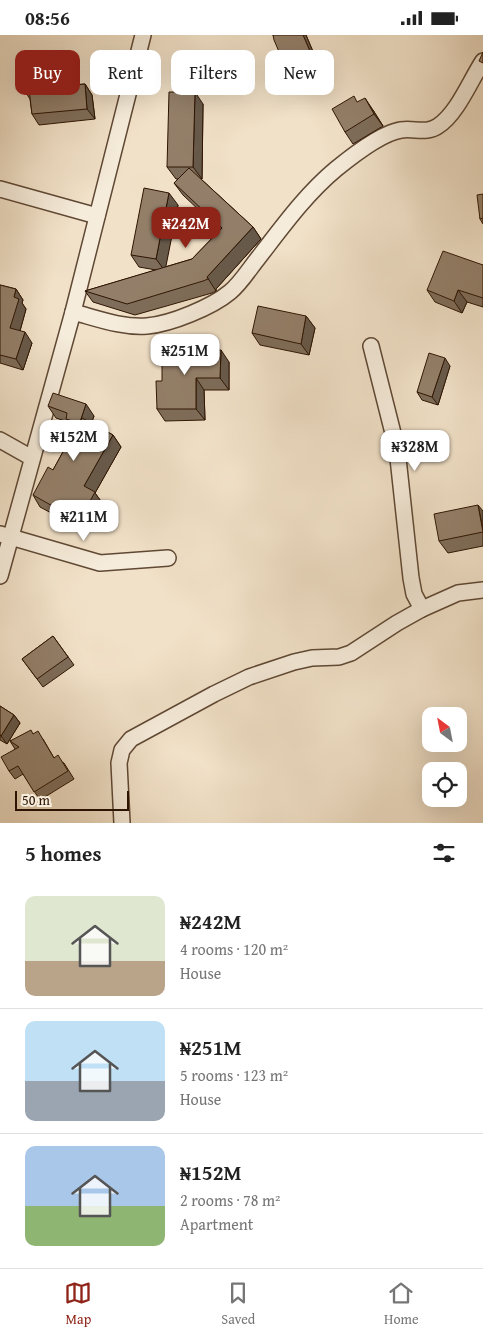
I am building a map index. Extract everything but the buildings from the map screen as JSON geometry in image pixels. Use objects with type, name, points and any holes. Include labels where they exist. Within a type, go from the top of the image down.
[{"type":"street","points":[[0,576],[5,535],[32,458],[73,312],[144,35]]},
{"type":"street","points":[[73,312],[120,324],[147,326],[177,319],[202,309],[230,292],[306,198],[336,169],[383,137],[400,130],[430,131],[438,127],[449,117],[483,61]]},
{"type":"street","points":[[0,189],[97,216]]},
{"type":"street","points":[[371,346],[398,449],[411,578],[414,594],[422,609]]},
{"type":"street","points":[[0,440],[32,458]]},
{"type":"street","points":[[5,535],[100,563],[168,558]]},
{"type":"street","points":[[122,823],[118,763],[122,750],[131,739],[249,677],[312,657],[339,657],[351,653],[422,609],[458,593],[483,590]]}]
